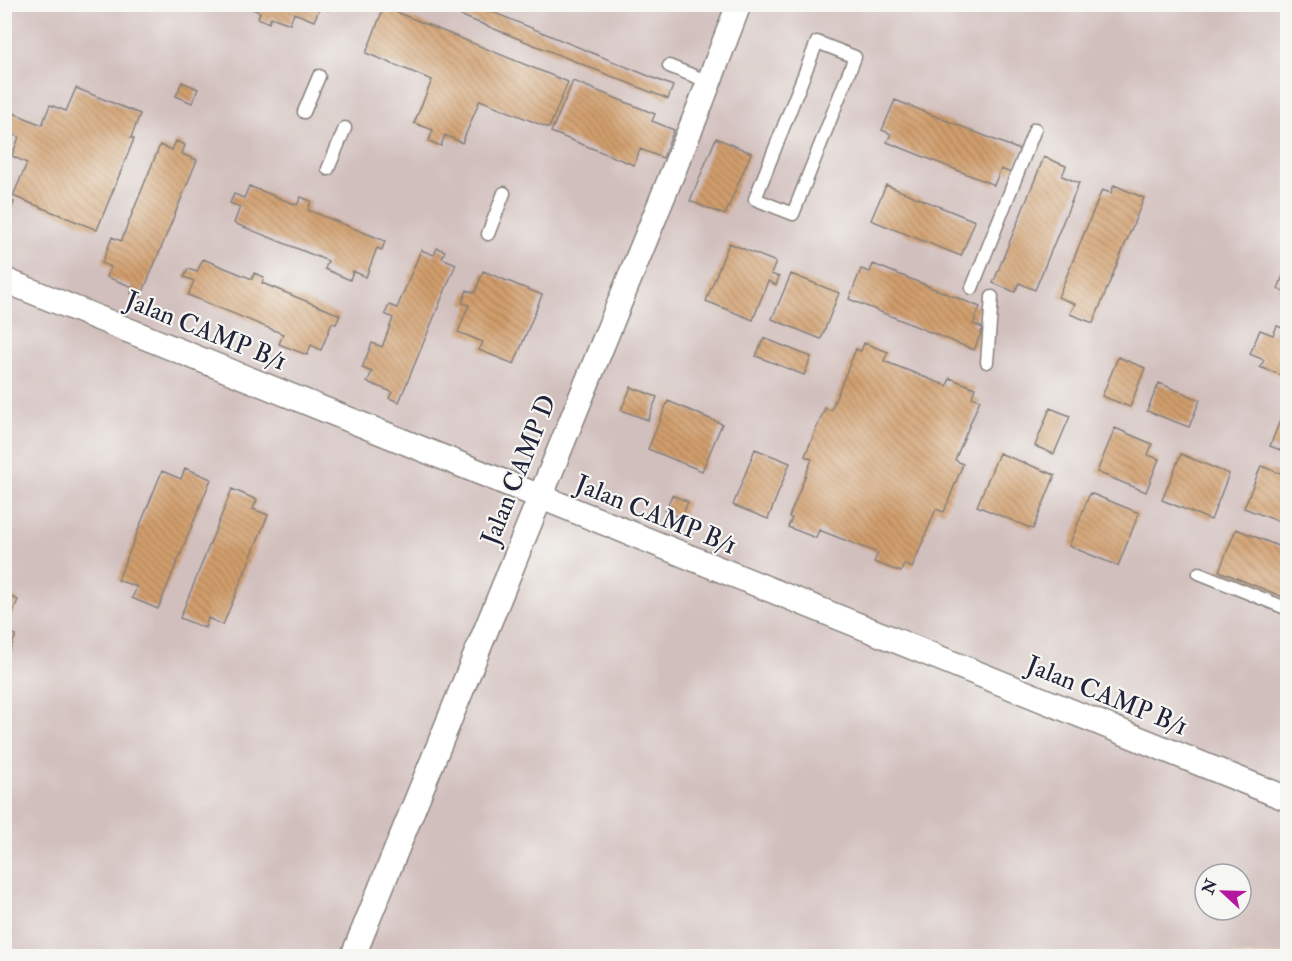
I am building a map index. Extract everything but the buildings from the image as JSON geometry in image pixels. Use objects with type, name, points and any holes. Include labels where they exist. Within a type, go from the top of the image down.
[{"type":"street","name":"Jalan CAMP D","points":[[352,957],[739,4]]},
{"type":"street","name":"Jalan CAMP B/1","points":[[4,280],[538,498],[1287,799]]},
{"type":"lane","points":[[817,42],[855,57],[793,214],[755,199],[795,99],[817,42]]},
{"type":"lane","points":[[669,66],[709,82]]},
{"type":"lane","points":[[304,112],[319,76]]},
{"type":"lane","points":[[328,170],[345,128]]},
{"type":"lane","points":[[972,288],[1035,129]]},
{"type":"lane","points":[[488,234],[504,193]]},
{"type":"lane","points":[[987,362],[992,297]]},
{"type":"lane","points":[[1199,573],[1287,609]]},
{"type":"shaded area","points":[[5,5],[1287,5],[1287,956],[5,956]]}]
